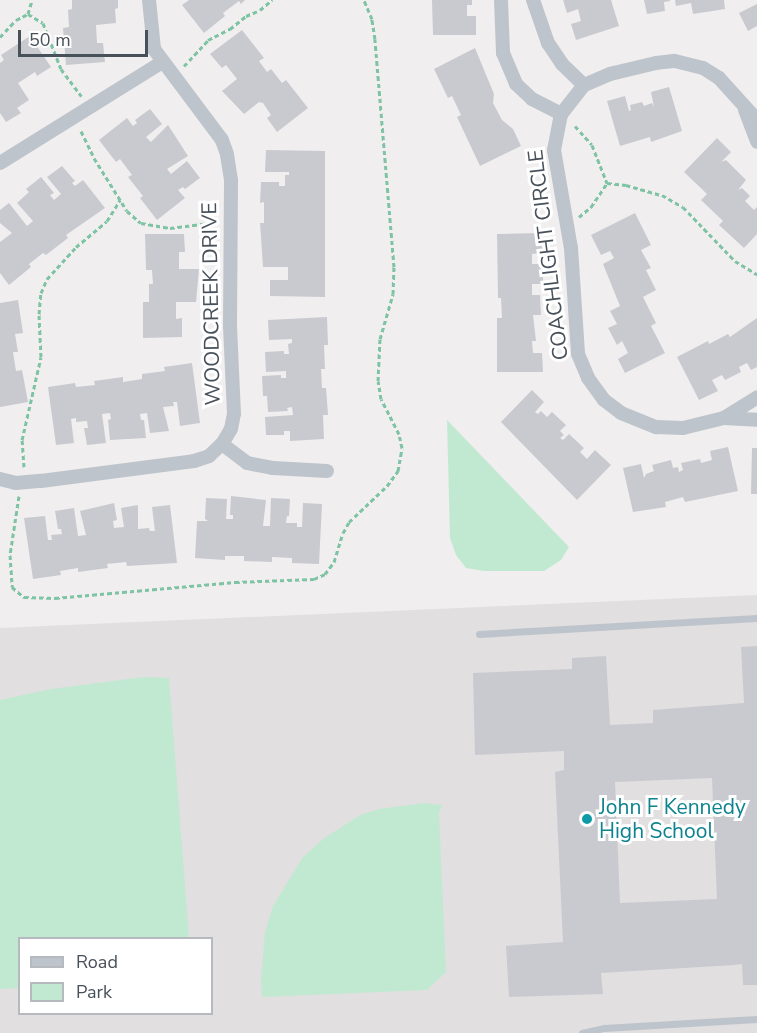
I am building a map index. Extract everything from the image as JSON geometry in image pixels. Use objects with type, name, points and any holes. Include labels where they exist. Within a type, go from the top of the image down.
[{"type":"street","name":"WOODCREEK DRIVE","points":[[149,0],[151,42],[162,62],[222,140],[230,166],[230,325],[234,414],[231,429],[222,444]]},
{"type":"street","points":[[501,0],[504,53],[516,84],[532,99],[560,116]]},
{"type":"street","points":[[533,0],[548,43],[562,64],[585,85]]},
{"type":"street","points":[[0,163],[162,62]]},
{"type":"street","name":"COACHLIGHT CIRCLE","points":[[757,120],[719,78],[690,63],[656,63],[610,74],[585,85],[560,116],[554,150],[571,248],[578,354],[588,378],[604,400],[621,413],[656,427],[683,428],[724,418],[757,420]]},
{"type":"street","name":"COACHLIGHT CIRCLE","points":[[743,105],[757,142]]},
{"type":"street","name":"COACHLIGHT CIRCLE","points":[[724,418],[757,397]]},
{"type":"street","points":[[0,480],[16,483],[41,482],[194,461],[208,456],[222,444],[247,463],[273,468],[327,471]]},
{"type":"lane","points":[[479,634],[757,618]]},
{"type":"lane","points":[[582,1033],[604,1028],[757,1018]]},
{"type":"path","points":[[0,37],[16,20],[28,14],[32,0]]},
{"type":"path","points":[[182,69],[208,40],[260,10],[272,0]]},
{"type":"path","points":[[19,494],[14,514],[10,555],[12,587],[24,597],[46,598],[235,582],[314,579],[325,574],[333,562],[343,532],[349,522],[387,486],[398,471],[402,448],[399,434],[381,399],[377,358],[382,327],[393,294],[394,267],[375,39],[372,18],[364,0]]},
{"type":"path","points":[[28,14],[43,23],[61,69],[82,98]]},
{"type":"path","points":[[560,116],[576,127],[592,145],[607,183]]},
{"type":"path","points":[[79,127],[94,158],[127,212],[141,223],[150,226],[204,224]]},
{"type":"path","points":[[578,218],[591,207],[607,183]]},
{"type":"path","points":[[607,183],[626,185],[672,199],[683,207],[744,269],[757,274]]},
{"type":"path","points":[[24,474],[22,440],[41,357],[39,314],[41,293],[47,279],[76,247],[108,221],[120,200]]},
{"type":"shaded area","points":[[757,595],[757,1033],[0,1033],[0,628]]},
{"type":"green space","points":[[447,420],[569,547],[561,560],[544,571],[484,571],[466,568],[456,555],[450,538]]},
{"type":"green space","points":[[144,677],[169,678],[189,937],[18,937],[18,988],[0,989],[0,700],[51,689]]},
{"type":"green space","points":[[424,803],[442,805],[439,813],[446,972],[427,990],[262,997],[261,978],[265,932],[273,906],[303,857],[323,839],[360,815],[379,809]]},
{"type":"building","points":[[72,0],[118,0],[118,8],[115,9],[116,23],[96,25],[97,43],[103,43],[105,62],[66,65],[63,28],[69,27],[68,10],[72,9]]},
{"type":"building","points":[[189,0],[245,0],[241,4],[239,1],[223,13],[225,16],[204,33],[182,5]]},
{"type":"building","points":[[432,0],[472,0],[472,5],[467,5],[467,16],[476,16],[476,35],[433,35]]},
{"type":"building","points":[[563,0],[611,0],[619,26],[576,40],[571,24],[581,21],[578,9],[567,13]]},
{"type":"building","points":[[644,0],[670,1],[664,2],[665,11],[647,14]]},
{"type":"building","points":[[675,0],[724,0],[725,9],[693,14],[691,3],[676,6]]},
{"type":"building","points":[[757,4],[757,26],[748,31],[739,13]]},
{"type":"building","points":[[242,30],[264,58],[259,61],[267,72],[271,69],[282,83],[286,80],[308,108],[277,132],[267,118],[271,115],[263,103],[259,102],[244,114],[222,91],[237,79],[226,65],[222,68],[210,54]]},
{"type":"building","points":[[30,36],[51,67],[37,76],[35,72],[18,83],[29,100],[17,108],[21,113],[6,122],[0,113],[0,63],[4,60],[1,55]]},
{"type":"building","points":[[475,48],[494,94],[493,103],[502,120],[513,129],[521,146],[480,166],[457,117],[461,115],[452,96],[448,98],[434,69]]},
{"type":"building","points":[[669,87],[682,131],[651,142],[650,137],[620,146],[607,101],[625,96],[629,111],[631,110],[630,105],[642,102],[644,106],[652,103],[654,107],[651,92]]},
{"type":"building","points":[[150,109],[162,124],[146,137],[151,142],[168,125],[188,156],[167,169],[171,174],[187,161],[200,178],[185,189],[183,187],[178,190],[185,198],[157,220],[140,198],[143,196],[128,177],[132,175],[120,159],[116,162],[99,140],[127,118],[133,126],[137,123],[135,120]]},
{"type":"building","points":[[717,138],[731,152],[721,162],[726,160],[746,180],[738,190],[742,188],[750,196],[745,201],[754,210],[757,207],[757,234],[744,248],[719,225],[723,221],[701,200],[707,194],[684,172]]},
{"type":"building","points":[[266,150],[325,151],[325,297],[270,296],[270,280],[288,280],[288,267],[263,267],[260,223],[264,223],[264,202],[260,203],[261,182],[279,182],[279,186],[285,186],[285,175],[289,175],[289,172],[265,172]]},
{"type":"building","points":[[62,166],[75,181],[72,183],[75,186],[83,180],[105,208],[66,235],[68,238],[46,255],[43,253],[29,264],[31,267],[9,285],[0,273],[0,242],[12,233],[0,223],[0,210],[9,203],[27,226],[33,221],[17,203],[29,192],[26,189],[41,177],[54,193],[50,195],[54,200],[61,194],[47,177]]},
{"type":"building","points":[[635,213],[651,245],[641,250],[651,268],[646,270],[656,290],[643,297],[656,323],[651,326],[665,353],[625,373],[618,359],[628,353],[622,341],[617,345],[608,328],[617,324],[610,311],[620,306],[603,264],[614,258],[610,251],[601,255],[591,235]]},
{"type":"building","points":[[542,233],[542,253],[532,254],[532,264],[543,264],[543,284],[532,284],[532,295],[540,295],[541,315],[533,315],[536,341],[532,341],[533,353],[542,353],[543,372],[497,372],[497,318],[502,318],[501,298],[498,298],[497,234]]},
{"type":"building","points":[[145,234],[184,234],[185,252],[179,252],[179,269],[199,269],[196,302],[176,302],[176,319],[182,318],[182,337],[143,338],[143,302],[149,302],[149,284],[153,284],[152,270],[146,270]]},
{"type":"building","points":[[18,300],[23,333],[15,334],[18,352],[13,352],[16,371],[22,370],[28,402],[0,407],[0,303]]},
{"type":"building","points":[[327,317],[328,345],[324,345],[325,369],[321,369],[322,388],[326,388],[328,415],[323,415],[324,439],[290,441],[290,431],[284,431],[284,435],[266,435],[265,417],[293,415],[292,407],[287,408],[288,411],[268,412],[267,396],[263,396],[262,376],[281,375],[281,378],[286,378],[286,371],[266,372],[265,352],[284,351],[284,354],[289,354],[288,344],[292,343],[292,339],[269,340],[268,320]]},
{"type":"building","points":[[757,318],[757,367],[751,370],[747,363],[739,367],[741,372],[725,380],[722,375],[712,380],[718,391],[699,400],[677,357],[708,341],[709,344],[728,334],[730,337]]},
{"type":"building","points":[[192,363],[200,423],[180,426],[177,402],[173,402],[174,406],[163,407],[169,431],[150,433],[147,413],[140,414],[141,420],[144,420],[146,438],[110,440],[108,420],[111,419],[110,413],[102,414],[106,443],[87,445],[84,428],[88,428],[87,421],[76,422],[76,418],[71,419],[74,443],[56,445],[48,387],[75,383],[76,387],[95,385],[94,381],[123,377],[123,382],[142,379],[142,374],[165,371],[164,367]]},
{"type":"building","points":[[532,390],[544,402],[535,412],[538,414],[541,411],[547,417],[552,412],[566,425],[560,431],[564,435],[560,438],[563,440],[569,434],[584,448],[580,452],[587,459],[595,450],[611,465],[577,500],[501,422]]},
{"type":"building","points":[[728,447],[738,491],[685,502],[683,497],[665,502],[666,507],[633,512],[623,468],[641,464],[644,478],[646,474],[654,471],[652,465],[671,460],[673,468],[678,467],[679,472],[683,470],[681,463],[700,459],[701,463],[712,460],[710,451]]},
{"type":"building","points":[[752,448],[757,448],[757,494],[751,494]]},
{"type":"building","points":[[231,496],[266,500],[263,526],[270,526],[271,498],[290,499],[289,516],[287,516],[286,523],[297,523],[297,527],[302,527],[303,503],[322,504],[319,564],[292,563],[292,558],[272,557],[272,562],[244,561],[244,556],[225,556],[225,560],[195,558],[197,521],[208,521],[205,519],[206,498],[227,499],[226,519],[233,519],[233,515],[230,515]]},
{"type":"building","points":[[114,503],[117,520],[113,521],[114,528],[124,527],[121,508],[138,505],[138,529],[149,528],[150,531],[155,531],[152,507],[170,505],[177,563],[127,566],[126,562],[107,564],[108,568],[78,572],[78,568],[60,571],[61,575],[33,579],[24,518],[45,516],[48,540],[52,540],[51,535],[62,534],[61,529],[58,529],[55,511],[74,508],[78,536],[86,535],[80,511]]},
{"type":"building","name":"John F Kennedy High School","points":[[757,646],[757,985],[743,985],[742,964],[601,973],[603,994],[509,997],[506,946],[563,942],[555,772],[564,770],[564,751],[475,755],[473,673],[572,669],[572,658],[606,656],[610,725],[653,723],[653,710],[744,703],[741,647]],"holes":[[[712,778],[717,899],[620,903],[615,782]]]},
{"type":"place","name":"John F Kennedy High School","points":[[587,819]]}]
